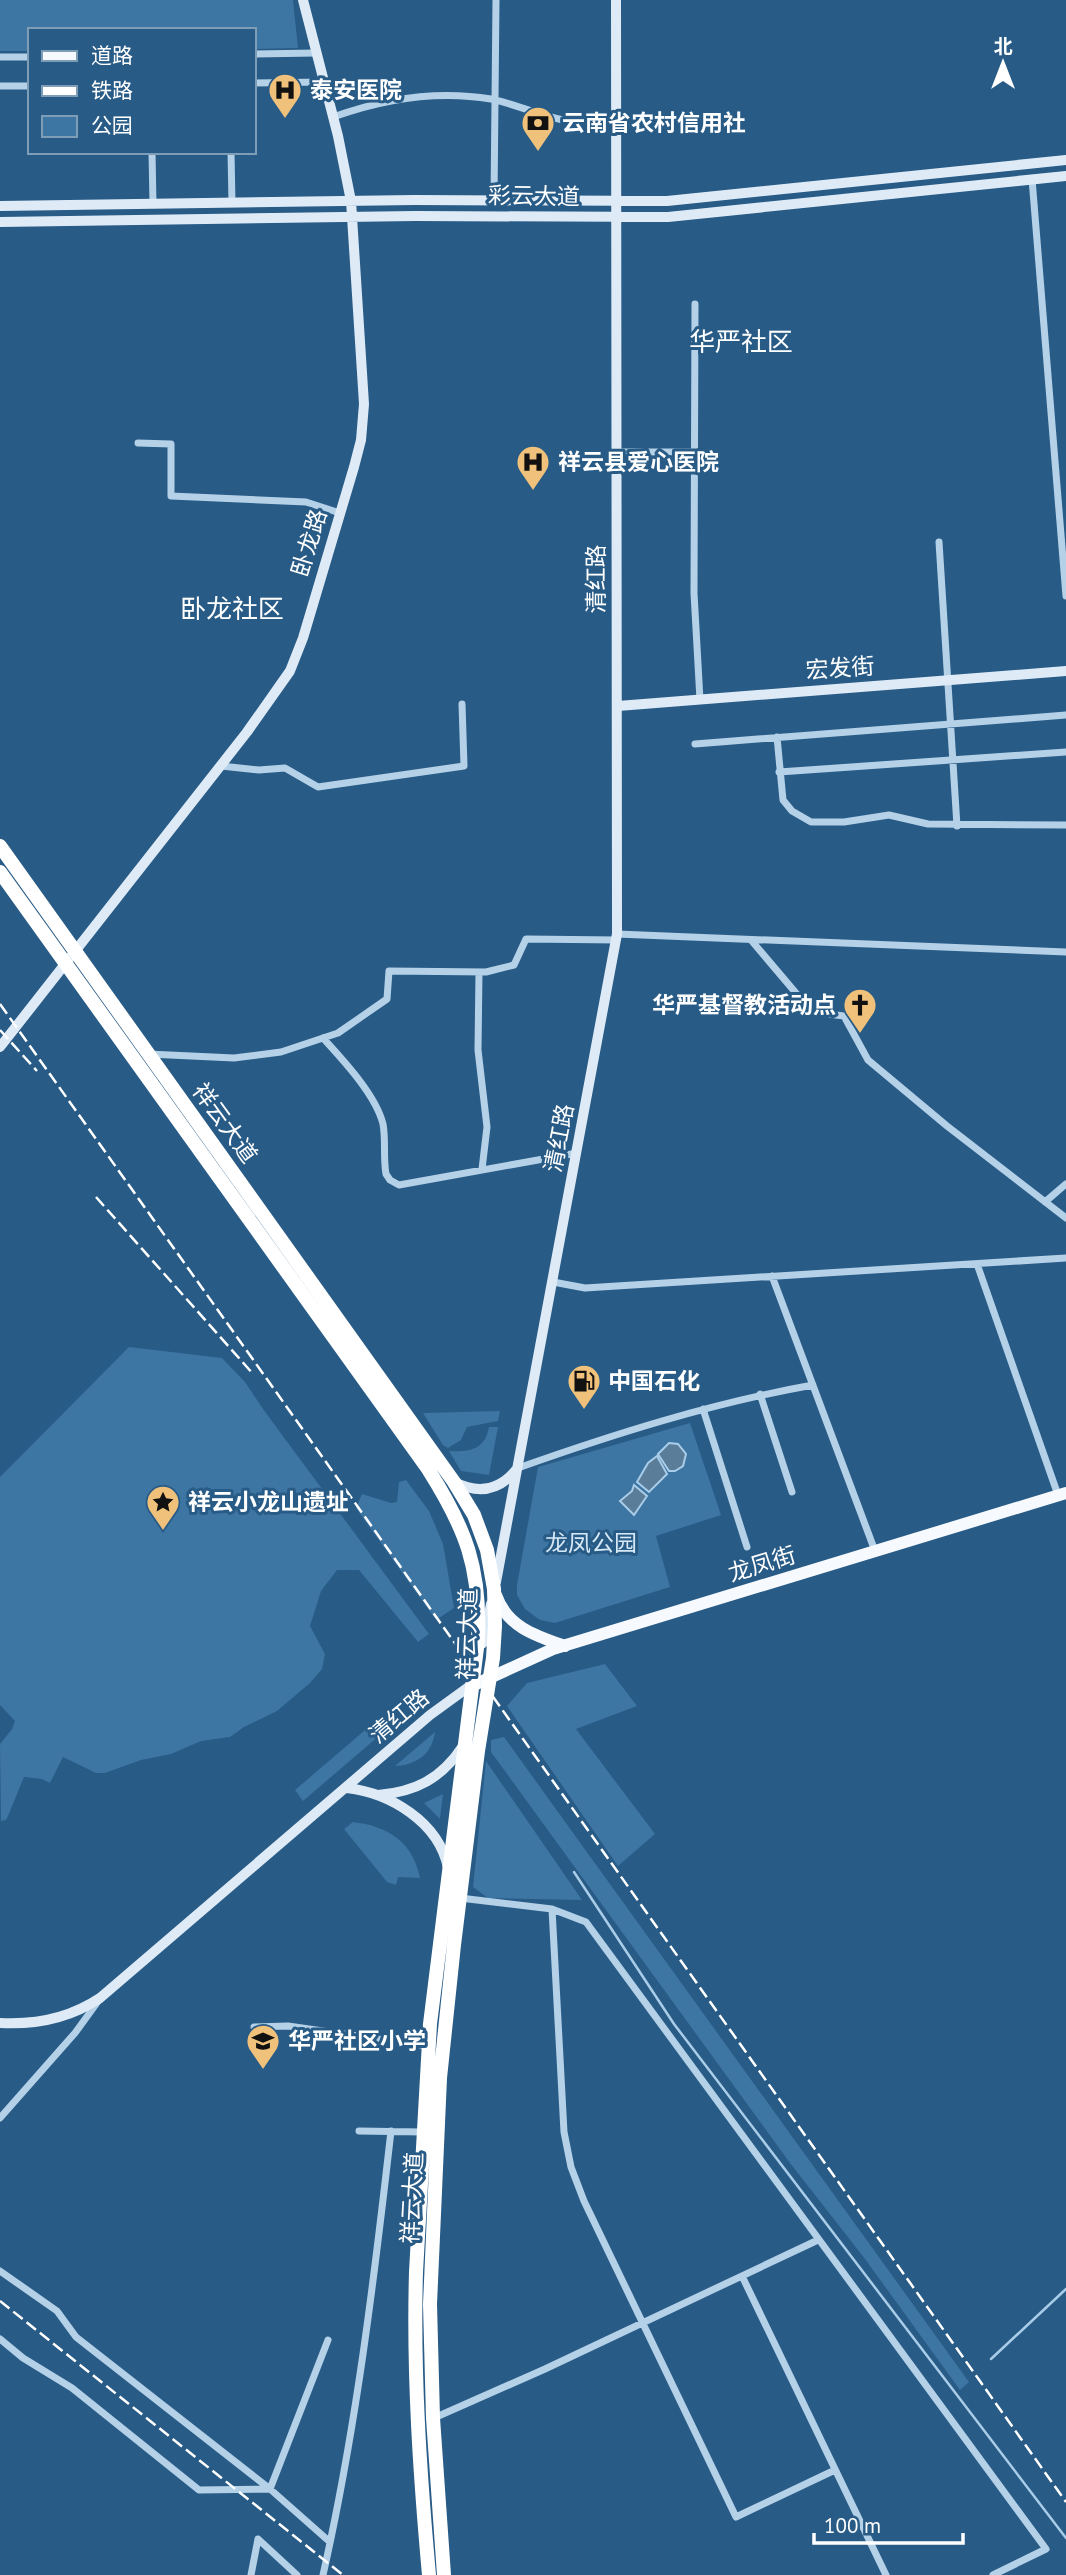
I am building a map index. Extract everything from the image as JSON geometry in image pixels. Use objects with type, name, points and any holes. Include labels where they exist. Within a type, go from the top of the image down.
[{"type":"highway","name":"祥云大道","points":[[0,846],[454,1482],[478,1523],[487,1550],[494,1589],[495,1626],[491,1676],[478,1751],[443,2043],[437,2140],[426,2418],[429,2575]]},
{"type":"highway","name":"祥云大道","points":[[0,872],[428,1469],[453,1510],[471,1554],[478,1598],[478,1640],[428,2046],[415,2311],[444,2575]]},
{"type":"main road","name":"卧龙路","points":[[0,1047],[277,691],[298,654],[340,513],[361,440],[364,404],[351,201],[303,0]]},
{"type":"main road","name":"清红路","points":[[0,2024],[34,2023],[59,2018],[100,1998],[430,1715],[474,1685],[617,937],[616,0]]},
{"type":"main road","name":"彩云大道","points":[[0,206],[694,200],[1066,160]]},
{"type":"main road","name":"彩云大道","points":[[0,222],[352,217],[616,218],[696,215],[1066,176]]},
{"type":"main road","name":"宏发街","points":[[618,706],[1066,671]]},
{"type":"main road","points":[[454,1482],[471,1489],[489,1489],[504,1483],[517,1468]]},
{"type":"main road","name":"龙凤街","points":[[474,1685],[539,1655],[566,1646],[1062,1494]]},
{"type":"main road","points":[[494,1589],[502,1609],[516,1625],[536,1636],[566,1646]]},
{"type":"main road","points":[[376,1795],[401,1792],[432,1780],[450,1765],[464,1744]]},
{"type":"main road","points":[[347,1788],[376,1795],[405,1809],[429,1829],[442,1849],[448,1873]]},
{"type":"street","points":[[494,200],[496,0]]},
{"type":"street","points":[[256,54],[316,53]]},
{"type":"street","points":[[0,57],[28,57]]},
{"type":"street","points":[[256,83],[324,82]]},
{"type":"street","points":[[0,86],[28,86]]},
{"type":"street","points":[[333,117],[374,105],[417,97],[461,96],[495,100],[563,120],[616,121]]},
{"type":"street","points":[[152,154],[153,204]]},
{"type":"street","points":[[231,154],[232,203]]},
{"type":"street","points":[[1032,179],[1066,596]]},
{"type":"street","points":[[695,304],[694,593],[700,700]]},
{"type":"street","points":[[138,443],[171,444],[170,496],[306,502],[340,513]]},
{"type":"street","points":[[617,453],[695,452]]},
{"type":"street","points":[[939,542],[957,826]]},
{"type":"street","points":[[221,766],[258,770],[285,768],[318,787],[464,766],[462,704]]},
{"type":"street","points":[[695,744],[1066,715]]},
{"type":"street","points":[[776,737],[781,793],[787,806],[811,822],[830,824],[889,815],[928,824],[957,826],[1066,825]]},
{"type":"street","points":[[779,772],[1066,752]]},
{"type":"street","points":[[148,1054],[234,1058],[281,1052],[338,1033],[387,999],[389,971],[479,972],[505,969],[514,965],[526,939],[617,937],[1066,951]]},
{"type":"street","points":[[751,940],[812,1012],[845,1016],[868,1060],[947,1126],[1066,1218]]},
{"type":"street","points":[[479,972],[478,1050],[487,1127],[482,1169]]},
{"type":"street","points":[[323,1038],[352,1073],[383,1123],[386,1174],[399,1185],[577,1153]]},
{"type":"street","points":[[1045,1202],[1066,1184]]},
{"type":"street","points":[[553,1282],[585,1288],[1066,1258]]},
{"type":"street","points":[[976,1264],[1062,1494]]},
{"type":"street","points":[[772,1276],[875,1551]]},
{"type":"street","points":[[517,1468],[703,1409],[760,1394],[813,1385]]},
{"type":"street","points":[[760,1394],[792,1492]]},
{"type":"street","points":[[703,1409],[747,1547]]},
{"type":"street","points":[[460,1898],[552,1909],[586,1922],[1046,2549],[993,2575]]},
{"type":"street","points":[[552,1909],[564,2132],[571,2167],[584,2201],[736,2517],[835,2470]]},
{"type":"street","points":[[0,2118],[75,2033],[100,1998]]},
{"type":"street","points":[[254,2027],[288,2026],[428,2046]]},
{"type":"street","points":[[359,2131],[422,2132]]},
{"type":"street","points":[[323,2575],[356,2405],[391,2132]]},
{"type":"street","points":[[426,2418],[545,2369],[818,2240]]},
{"type":"street","points":[[0,2271],[57,2311],[76,2337],[270,2489],[330,2542]]},
{"type":"street","points":[[742,2276],[886,2575]]},
{"type":"street","points":[[0,2339],[23,2358],[72,2388],[199,2490],[270,2489]]},
{"type":"street","points":[[270,2489],[328,2340]]},
{"type":"street","points":[[251,2575],[258,2539],[297,2575]]},
{"type":"green space","points":[[0,0],[293,0],[298,48],[256,49],[256,28],[28,28],[28,51],[0,51]]},
{"type":"green space","points":[[129,1347],[222,1358],[245,1382],[429,1634],[418,1642],[359,1570],[337,1570],[321,1591],[310,1626],[325,1654],[322,1669],[277,1711],[230,1737],[201,1741],[171,1754],[141,1760],[105,1773],[96,1773],[63,1757],[50,1783],[24,1777],[6,1820],[1,1821],[0,1744],[15,1721],[0,1705],[0,1477]]},
{"type":"green space","points":[[500,1411],[498,1421],[467,1427],[461,1440],[448,1448],[443,1445],[423,1413]]},
{"type":"green space","name":"龙凤公园","points":[[690,1423],[721,1515],[656,1536],[670,1587],[555,1623],[540,1620],[525,1609],[517,1595],[517,1585],[538,1467]]},
{"type":"green space","points":[[489,1427],[498,1427],[489,1475],[461,1471],[449,1451],[463,1451],[480,1445]]},
{"type":"green space","points":[[406,1480],[429,1511],[443,1544],[454,1608],[436,1620],[356,1508],[362,1494],[391,1503],[397,1502],[399,1482]]},
{"type":"green space","points":[[605,1664],[637,1706],[576,1729],[655,1834],[618,1866],[507,1706],[527,1683]]},
{"type":"green space","points":[[378,1719],[387,1729],[303,1801],[295,1790]]},
{"type":"green space","points":[[435,1732],[431,1746],[422,1757],[417,1761],[395,1766]]},
{"type":"green space","points":[[504,1737],[969,2382],[960,2390],[865,2259],[790,2163],[491,1752],[491,1740]]},
{"type":"green space","points":[[486,1761],[582,1900],[488,1898],[473,1887]]},
{"type":"green space","points":[[443,1794],[440,1819],[424,1803]]},
{"type":"green space","points":[[353,1822],[377,1827],[397,1838],[412,1855],[420,1878],[398,1877],[396,1885],[387,1882],[344,1829]]},
{"type":"shaded area","points":[[669,1443],[678,1444],[686,1454],[683,1466],[675,1471],[669,1471],[658,1454]]},
{"type":"shaded area","points":[[657,1456],[667,1474],[649,1492],[637,1482],[648,1463]]},
{"type":"shaded area","points":[[634,1485],[647,1496],[634,1515],[620,1501],[632,1491]]},
{"type":"waterway","points":[[574,1872],[674,2024],[1066,2538]]},
{"type":"waterway","points":[[991,2359],[1066,2289]]},
{"type":"railway","points":[[0,1004],[1066,2502]]},
{"type":"railway","points":[[0,1030],[37,1071]]},
{"type":"railway","points":[[96,1197],[254,1375]]},
{"type":"railway","points":[[0,2301],[343,2575]]},
{"type":"place","name":"泰安医院","points":[[285,120]]},
{"type":"place","name":"云南省农村信用社","points":[[538,153]]},
{"type":"place","name":"祥云县爱心医院","points":[[533,492]]},
{"type":"place","name":"华严基督教活动点","points":[[860,1035]]},
{"type":"place","name":"中国石化","points":[[584,1411]]},
{"type":"place","name":"祥云小龙山遗址","points":[[163,1532]]},
{"type":"place","name":"华严社区小学","points":[[263,2071]]},
{"type":"district","name":"华严社区","points":[[741,342]]},
{"type":"district","name":"卧龙社区","points":[[232,609]]}]
